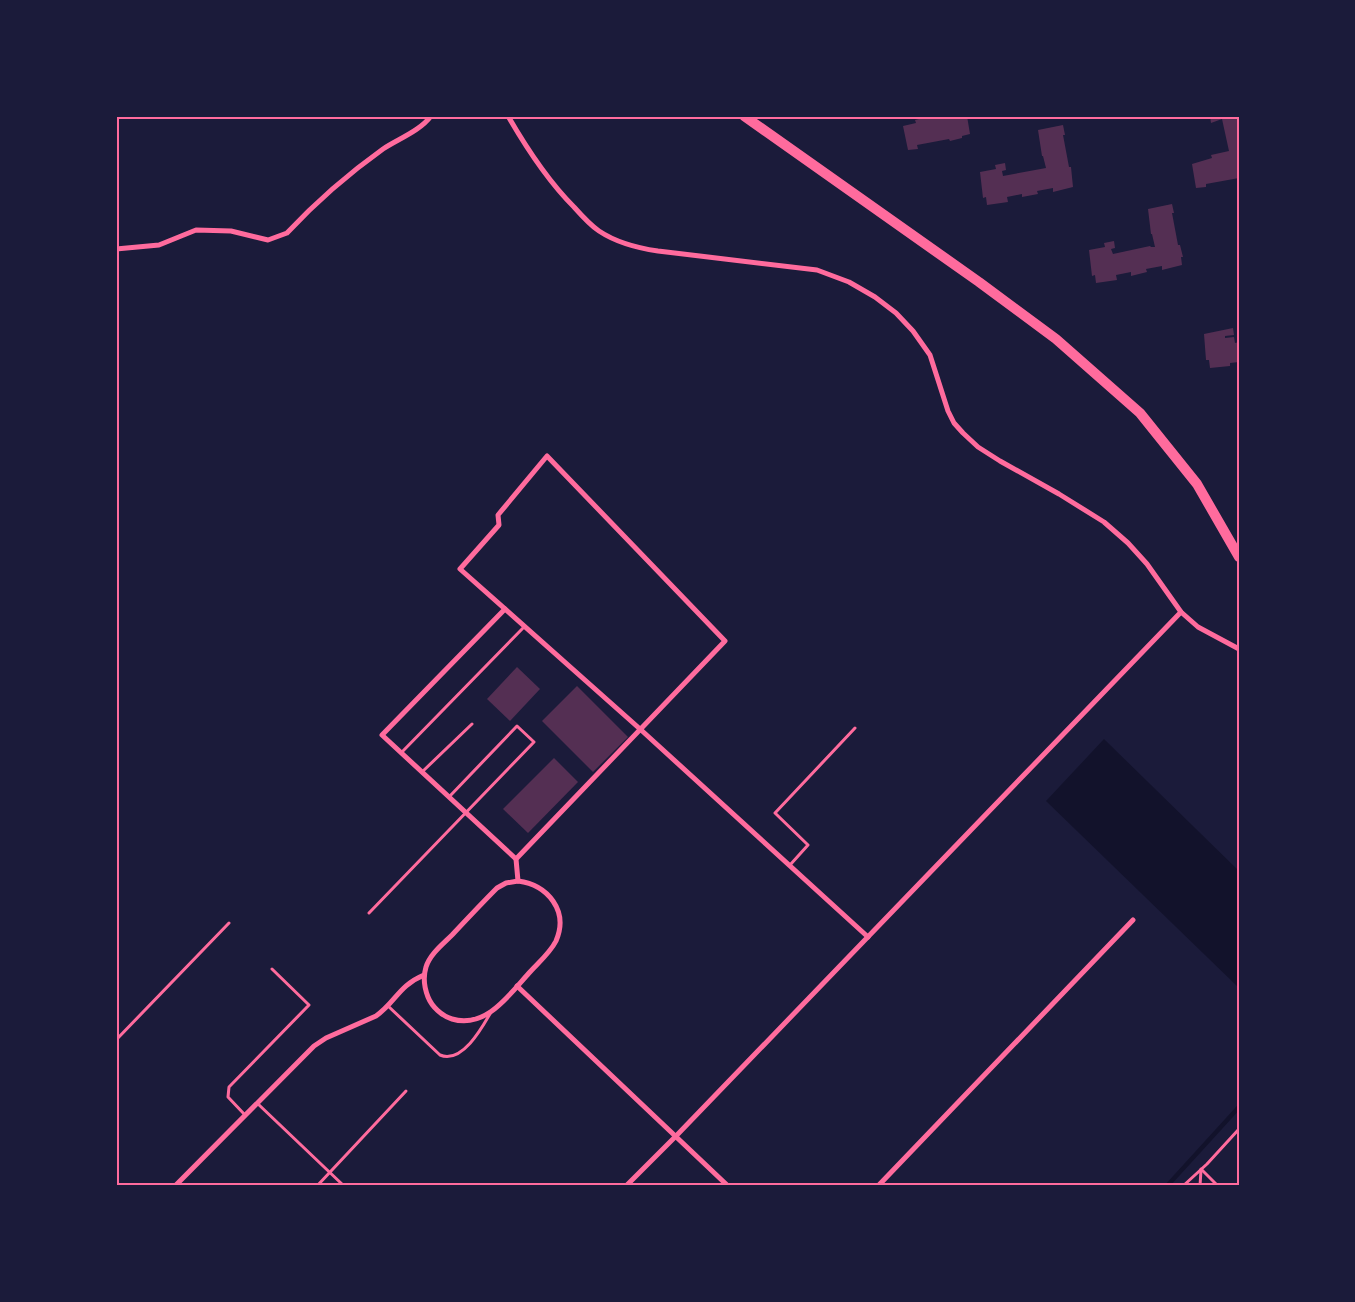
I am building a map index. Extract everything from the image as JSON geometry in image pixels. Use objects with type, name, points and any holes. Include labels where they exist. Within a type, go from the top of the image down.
[{"type":"highway","points":[[744,116],[979,282],[1048,334],[1133,407],[1197,484],[1239,557]]},
{"type":"street","points":[[116,249],[159,245],[196,230],[231,231],[268,240],[286,234],[338,183],[385,148],[413,131],[431,116]]},
{"type":"street","points":[[508,116],[532,156],[556,189],[598,231],[615,240],[639,248],[658,251],[817,270],[849,282],[875,297],[896,313],[913,331],[930,355],[948,411],[954,423],[963,433],[978,447],[1000,461],[1104,522],[1128,543],[1147,564],[1181,612],[1198,627],[1239,649]]},
{"type":"street","points":[[516,859],[640,729],[725,641],[547,456],[498,515],[499,525],[460,568],[640,729],[868,937]]},
{"type":"street","points":[[505,609],[382,735],[516,859],[518,882]]},
{"type":"street","points":[[626,1186],[677,1136],[1181,612]]},
{"type":"street","points":[[518,882],[528,882],[540,887],[549,895],[558,910],[560,924],[556,941],[517,986],[492,1011],[482,1018],[460,1021],[447,1017],[437,1010],[429,1000],[425,990],[424,975],[431,957],[497,888],[506,883],[518,882]]},
{"type":"street","points":[[878,1186],[1133,920]]},
{"type":"street","points":[[175,1186],[314,1046],[326,1038],[384,1011],[403,988],[413,980],[424,975]]},
{"type":"street","points":[[517,986],[728,1186]]},
{"type":"lane","points":[[401,752],[525,626]]},
{"type":"lane","points":[[422,772],[472,724]]},
{"type":"lane","points":[[369,913],[534,742],[517,726],[449,797]]},
{"type":"lane","points":[[790,865],[808,845],[775,813],[855,728]]},
{"type":"lane","points":[[116,1040],[229,923]]},
{"type":"lane","points":[[245,1116],[228,1097],[229,1086],[309,1005],[272,968]]},
{"type":"lane","points":[[388,1006],[440,1055],[445,1057],[455,1056],[460,1053],[479,1033],[492,1011]]},
{"type":"lane","points":[[317,1186],[406,1091]]},
{"type":"lane","points":[[257,1103],[344,1186]]},
{"type":"lane","points":[[1183,1186],[1239,1129]]},
{"type":"lane","points":[[1200,1186],[1201,1169]]},
{"type":"lane","points":[[1201,1169],[1218,1186]]},
{"type":"shaded area","points":[[1104,739],[1239,871],[1239,988],[1046,801]]},
{"type":"building","points":[[922,116],[967,116],[970,134],[950,141],[949,139],[917,145],[918,149],[908,150],[903,126],[916,123],[915,120],[923,118]]},
{"type":"building","points":[[1210,116],[1239,116],[1239,178],[1206,184],[1206,187],[1196,188],[1192,164],[1212,158],[1211,155],[1229,151],[1222,119],[1211,123]]},
{"type":"building","points":[[1063,125],[1065,135],[1063,135],[1069,167],[1071,167],[1073,187],[1053,192],[1053,188],[1037,191],[1038,194],[1022,197],[1022,194],[1007,197],[1008,202],[987,205],[986,197],[983,198],[980,172],[996,169],[995,165],[1005,163],[1006,170],[1002,171],[1003,176],[1046,168],[1038,130]]},
{"type":"building","points":[[1172,204],[1178,245],[1180,245],[1183,257],[1181,257],[1182,265],[1162,270],[1162,266],[1146,269],[1147,272],[1131,276],[1131,272],[1116,275],[1117,280],[1096,283],[1095,275],[1092,276],[1089,250],[1105,247],[1104,243],[1114,241],[1115,248],[1111,249],[1113,254],[1150,246],[1155,247],[1151,234],[1148,209]]},
{"type":"building","points":[[1233,328],[1234,335],[1225,336],[1225,338],[1234,337],[1235,343],[1239,342],[1239,362],[1230,363],[1230,366],[1210,368],[1209,360],[1206,360],[1204,334]]},
{"type":"building","points":[[517,667],[540,689],[510,721],[487,699]]},
{"type":"building","points":[[577,686],[628,737],[593,772],[542,721]]},
{"type":"building","points":[[554,758],[578,782],[528,833],[503,809]]},
{"type":"waterway","points":[[1167,1186],[1239,1107]]}]
